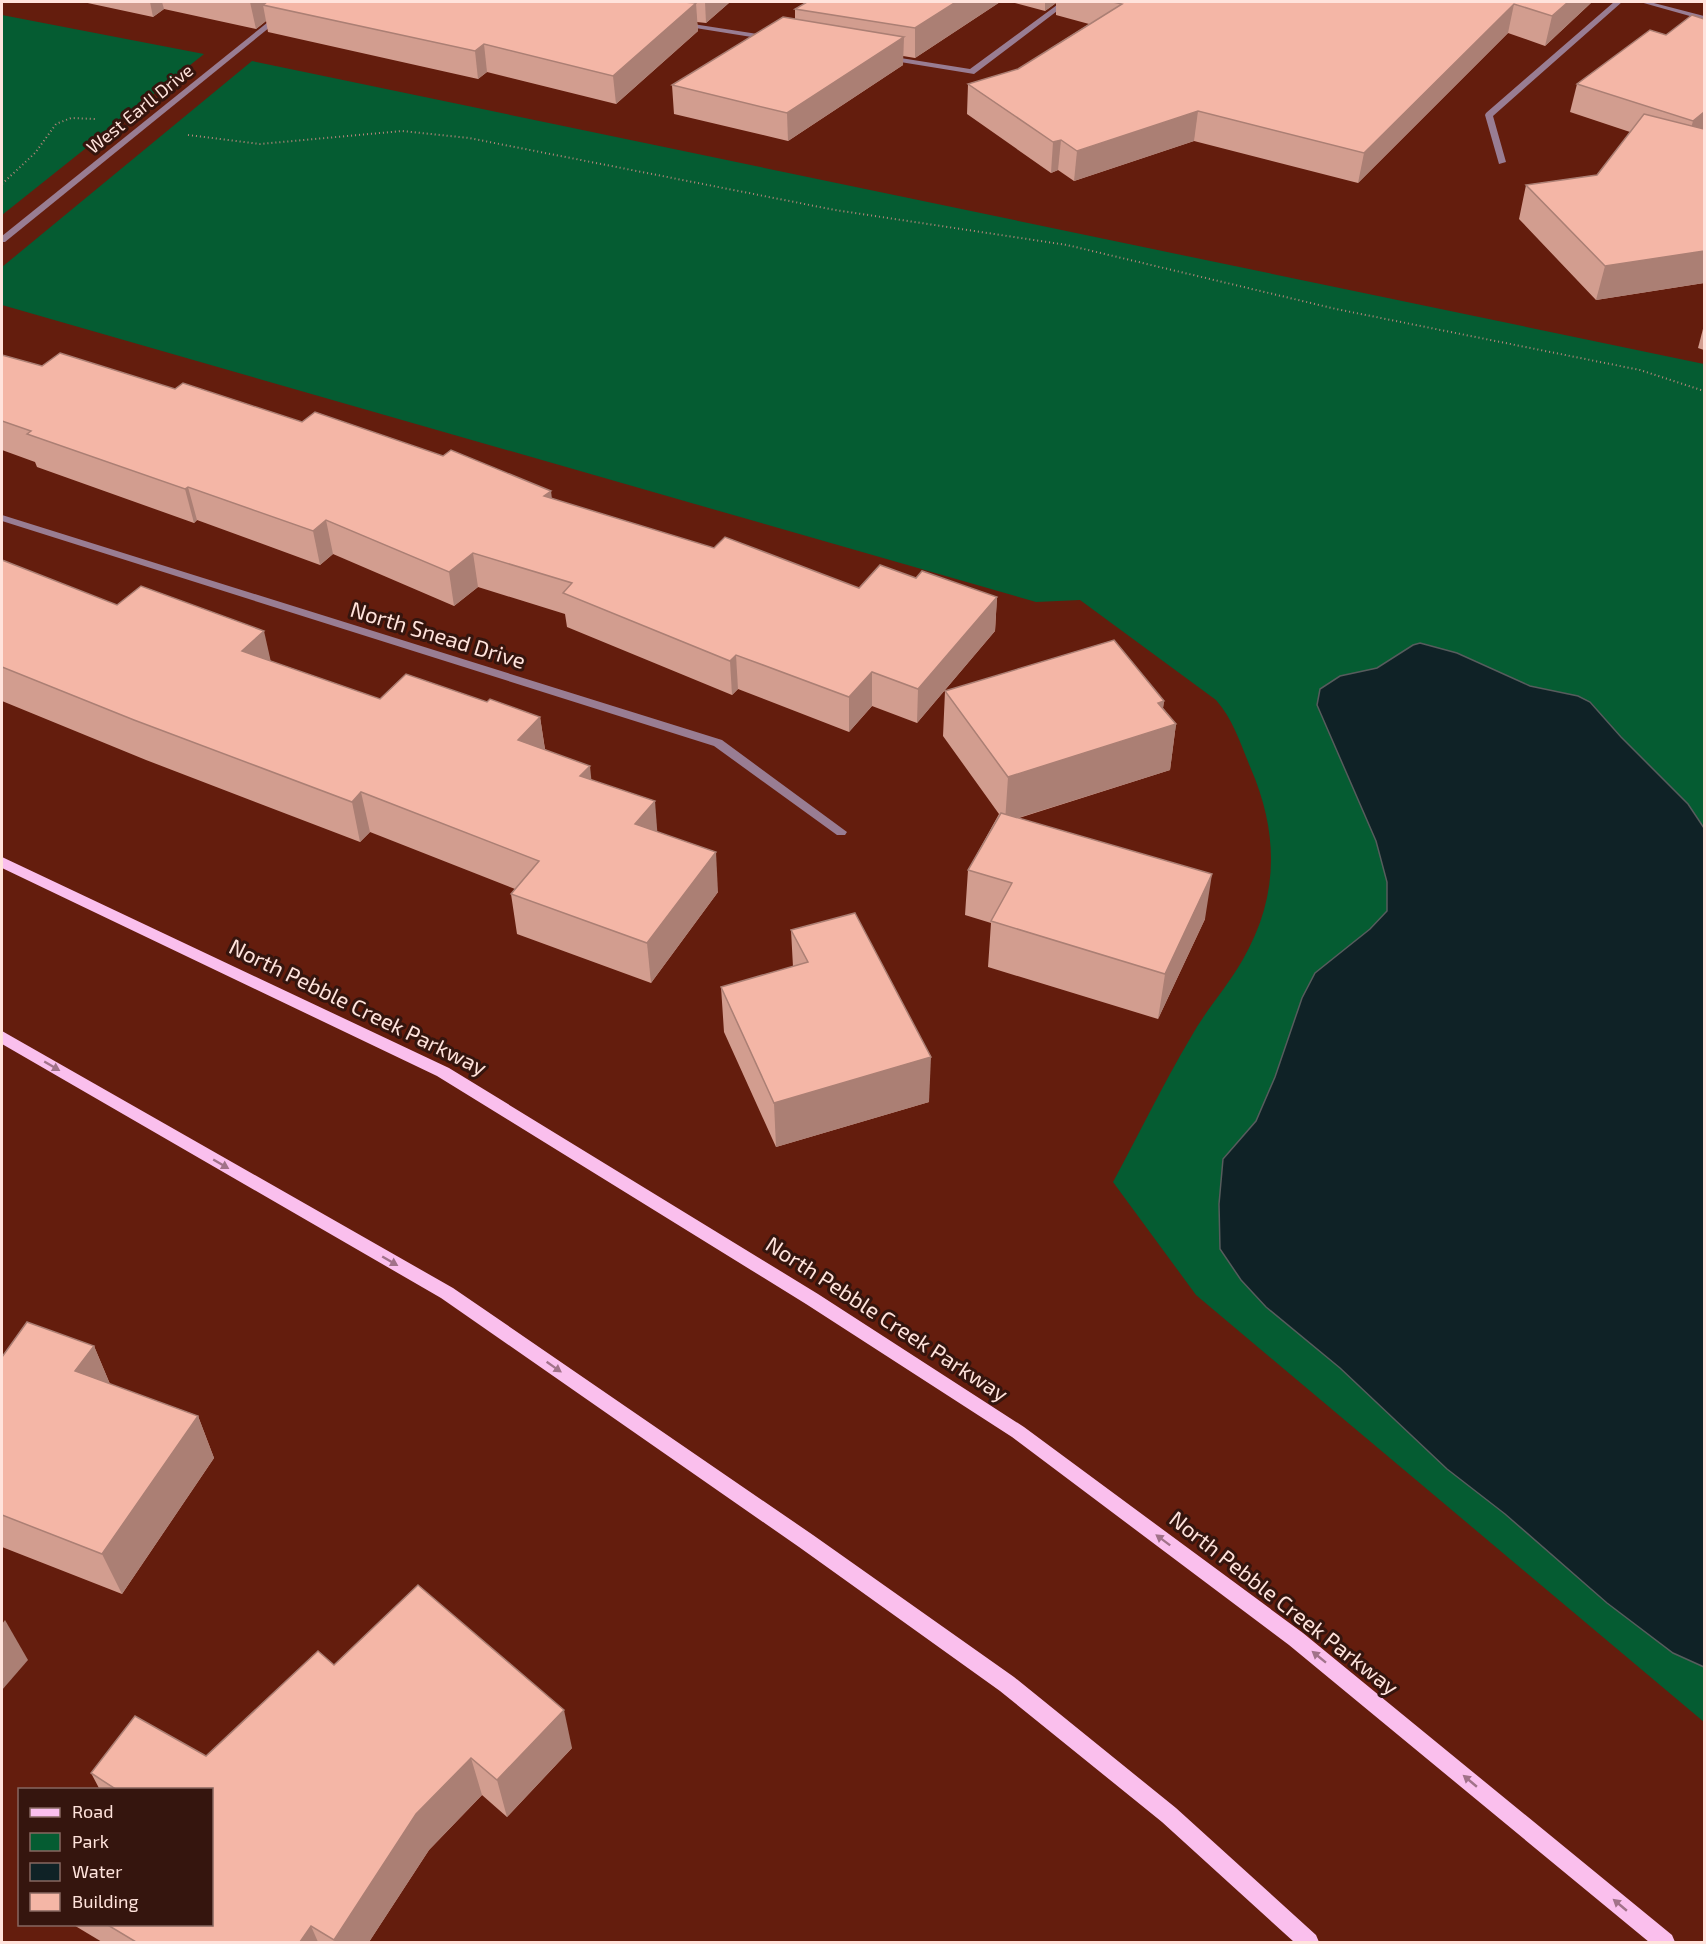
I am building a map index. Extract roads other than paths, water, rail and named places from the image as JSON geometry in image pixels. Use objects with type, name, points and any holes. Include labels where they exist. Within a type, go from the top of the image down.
[{"type":"main road","name":"North Pebble Creek Parkway","points":[[2,862],[443,1072],[813,1299],[1008,1425],[1296,1639],[1665,1942]]},
{"type":"main road","points":[[2,1037],[447,1293],[806,1541],[1007,1684],[1169,1815],[1309,1942]]},
{"type":"street","name":"West Earll Drive","points":[[2,240],[297,2]]},
{"type":"street","points":[[878,56],[971,72],[1065,2]]},
{"type":"street","points":[[1502,162],[1489,116],[1618,2]]},
{"type":"street","points":[[1644,2],[1704,18]]},
{"type":"street","points":[[668,21],[785,41]]},
{"type":"street","name":"North Snead Drive","points":[[2,518],[718,743],[841,832]]},
{"type":"water","points":[[1420,643],[1457,653],[1530,686],[1578,696],[1590,702],[1621,737],[1688,804],[1704,828],[1704,1667],[1673,1653],[1607,1603],[1505,1514],[1447,1469],[1340,1368],[1266,1307],[1241,1280],[1220,1249],[1219,1204],[1223,1159],[1256,1121],[1275,1077],[1302,998],[1315,973],[1370,929],[1387,911],[1387,882],[1376,841],[1317,705],[1320,689],[1340,676],[1377,668]]}]
